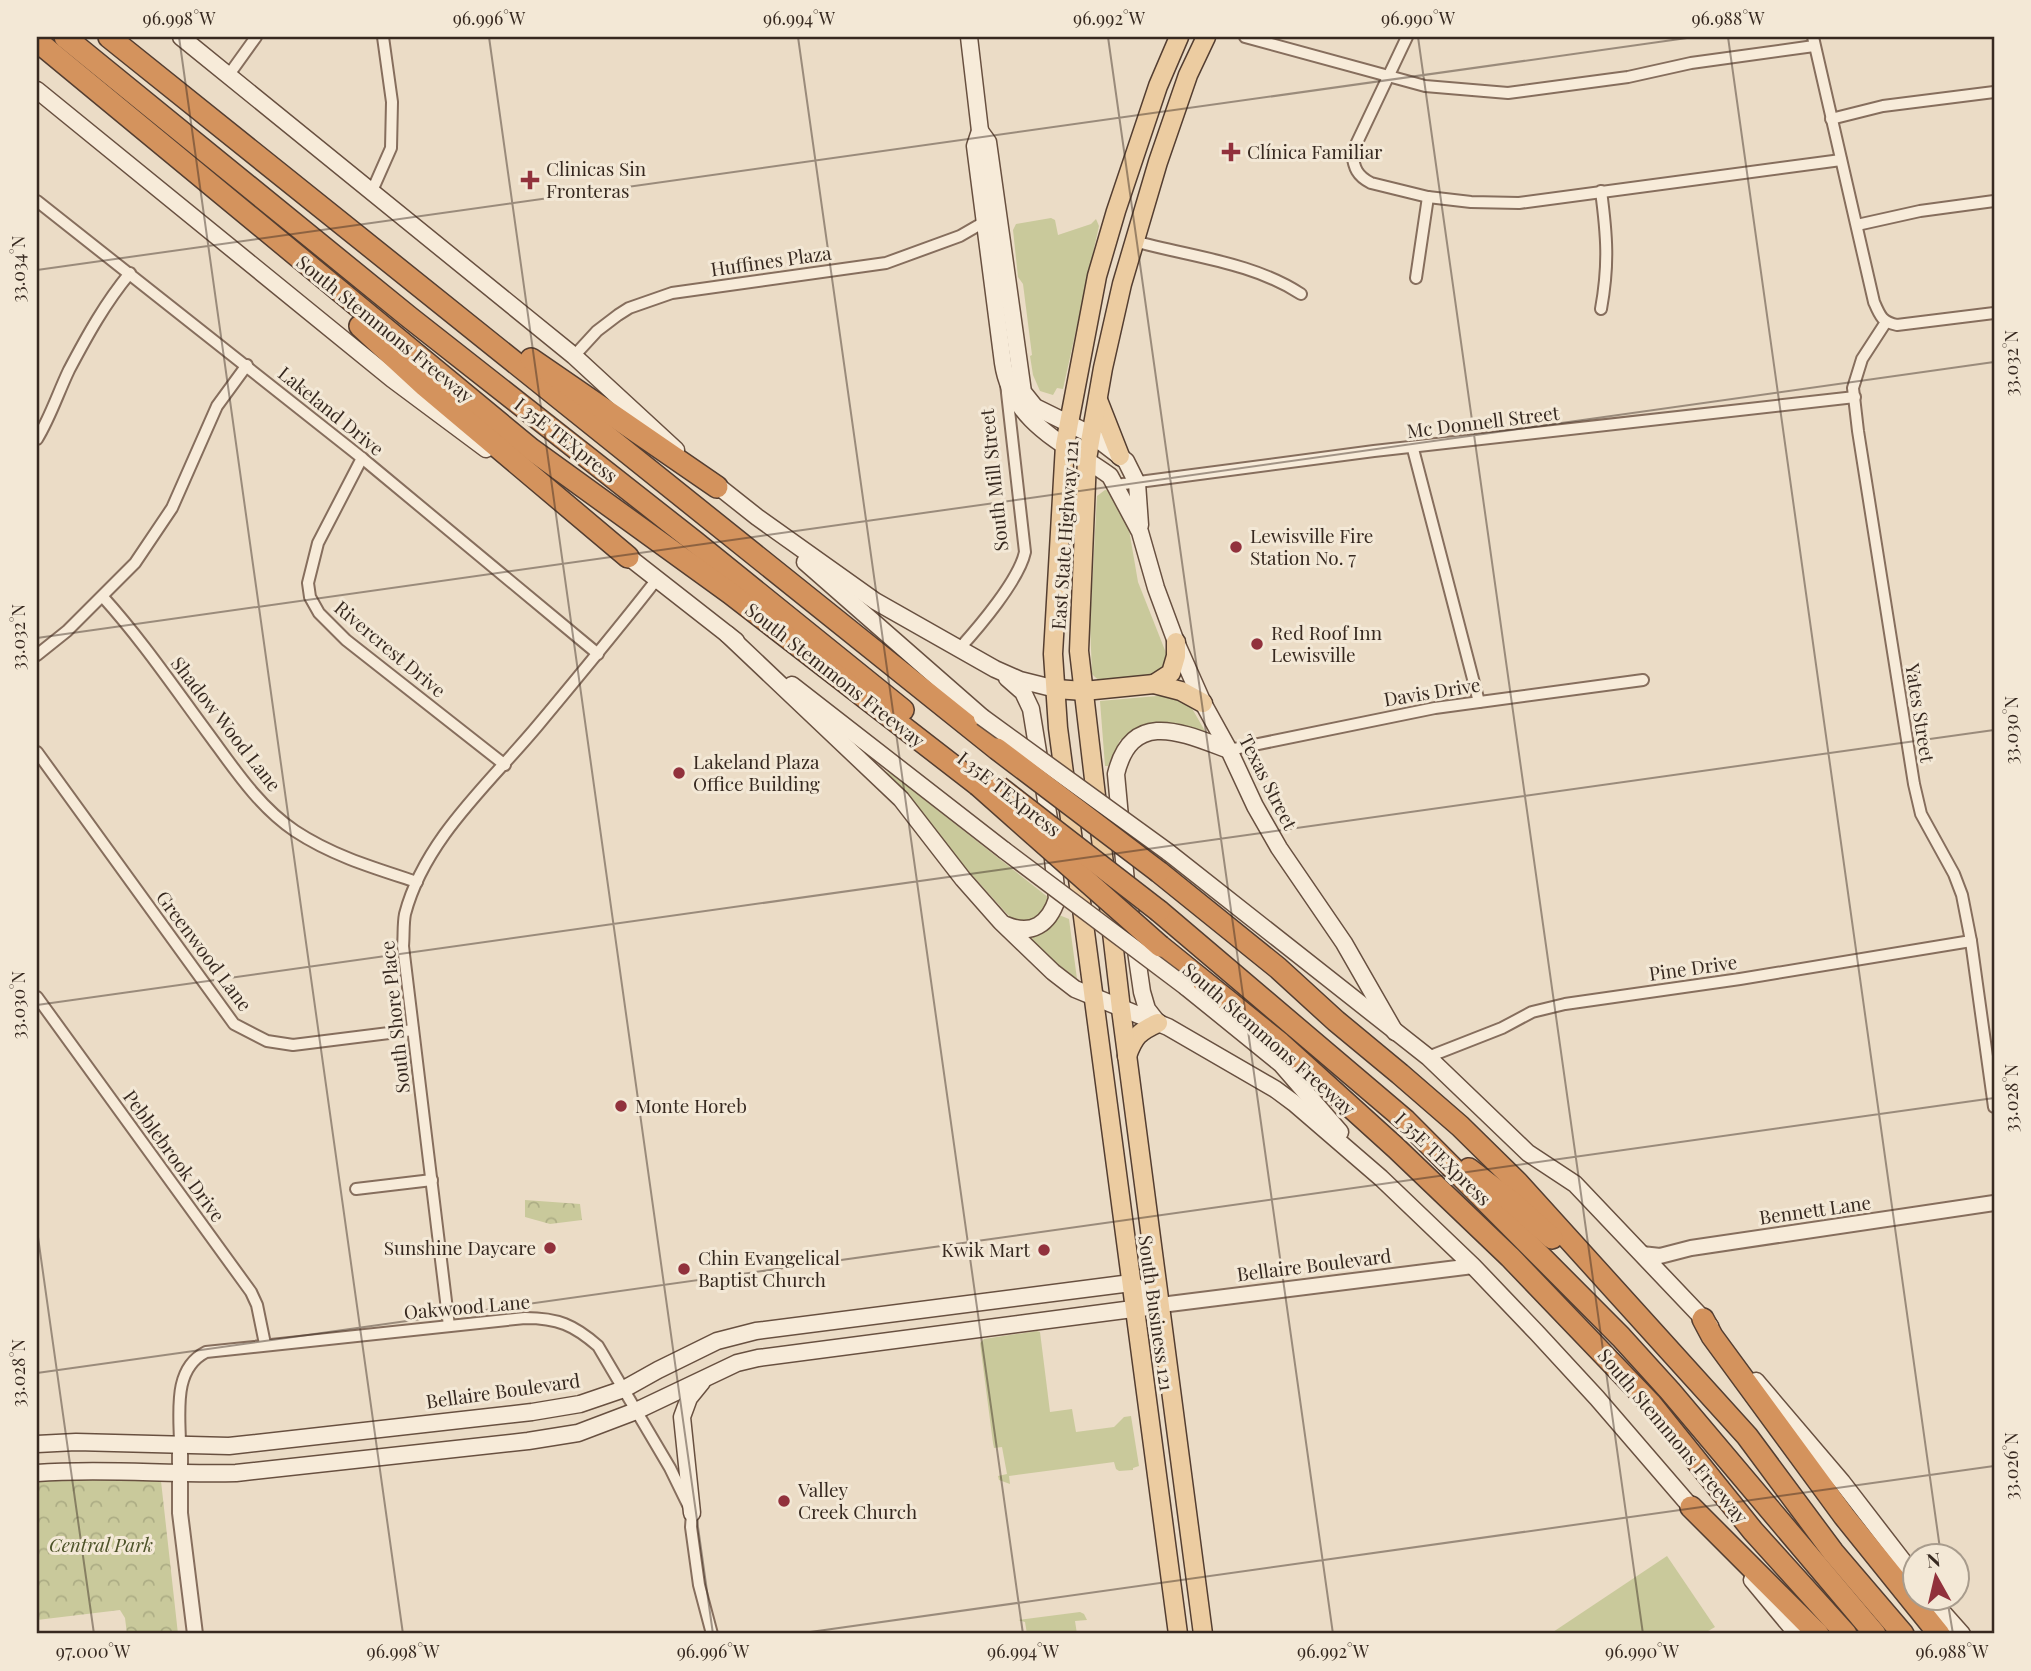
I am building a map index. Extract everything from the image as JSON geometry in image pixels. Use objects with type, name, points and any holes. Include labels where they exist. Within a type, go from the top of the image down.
[{"type":"highway","name":"I 35E TEXpress","points":[[65,37],[409,317],[695,541],[987,784],[1159,911],[1405,1120],[1637,1355],[1875,1634]]},
{"type":"highway","points":[[108,37],[998,750],[1278,968],[1460,1126],[1518,1183],[1747,1436],[1833,1552],[1903,1634]]},
{"type":"highway","name":"South Stemmons Freeway","points":[[37,41],[531,449],[987,784],[1160,946],[1280,1043],[1396,1147],[1510,1257],[1651,1404],[1753,1531],[1846,1634]]},
{"type":"highway","points":[[189,168],[425,386],[628,556]]},
{"type":"highway","points":[[376,253],[717,487]]},
{"type":"highway","points":[[523,406],[709,560],[730,593]]},
{"type":"highway","points":[[1405,1120],[1512,1202],[1653,1333]]},
{"type":"highway","points":[[1703,1319],[1712,1336],[1844,1516],[1939,1634]]},
{"type":"highway","points":[[1691,1507],[1818,1634]]},
{"type":"main road","points":[[181,37],[574,356],[717,487],[875,601],[995,669],[1020,680],[1056,689],[1084,691],[1154,684],[1181,691],[1203,703]]},
{"type":"main road","name":"South Mill Street","points":[[969,37],[980,131],[988,142],[993,219],[1012,369],[1009,389],[1025,414],[1087,459]]},
{"type":"main road","name":"East State Highway 121","points":[[1093,997],[1058,728],[1053,654],[1065,445],[1097,276],[1155,93],[1178,37]]},
{"type":"main road","name":"East State Highway 121","points":[[1121,1009],[1079,651],[1087,459],[1112,325],[1134,241],[1168,128],[1206,37]]},
{"type":"main road","name":"South Stemmons Freeway","points":[[37,91],[392,379],[628,556],[1004,850],[1186,987],[1281,1064],[1381,1178]]},
{"type":"main road","name":"South Mill Street","points":[[1012,369],[1030,403],[1092,435]]},
{"type":"main road","points":[[1098,400],[1120,456]]},
{"type":"main road","name":"Texas Street","points":[[1092,435],[1126,461],[1137,483],[1140,532]]},
{"type":"main road","name":"Texas Street","points":[[1087,459],[1110,476],[1140,532],[1156,588],[1176,642],[1203,703],[1255,806],[1279,848],[1343,943],[1395,1032]]},
{"type":"main road","points":[[757,517],[853,606],[982,717],[1168,852],[1429,1057],[1528,1153],[1575,1184],[1703,1319],[1842,1482],[1902,1560]]},
{"type":"main road","name":"South Stemmons Freeway","points":[[727,634],[901,799],[963,879],[1001,922],[1053,972],[1075,989],[1158,1023],[1275,1089],[1294,1102],[1381,1178],[1473,1266],[1597,1398],[1797,1634]]},
{"type":"main road","points":[[1154,684],[1171,673],[1176,656],[1176,642]]},
{"type":"main road","points":[[995,669],[1024,692],[1031,709],[1049,819],[1057,899],[1048,918],[1034,928],[1018,930],[1001,922]]},
{"type":"main road","points":[[1127,1056],[1133,1039],[1158,1023],[1147,1010],[1142,992],[1126,882],[1116,774],[1119,758],[1134,738],[1157,730],[1187,735],[1229,750]]},
{"type":"main road","name":"South Business 121","points":[[1093,997],[1178,1634]]},
{"type":"main road","name":"South Business 121","points":[[1121,1009],[1203,1634]]},
{"type":"main road","points":[[1109,1118],[1122,1122],[1143,1167]]},
{"type":"main road","points":[[1132,1283],[1161,1305]]},
{"type":"main road","name":"Bellaire Boulevard","points":[[37,1444],[76,1442],[236,1445],[531,1412],[580,1404],[624,1390],[717,1341],[756,1331],[1132,1283]]},
{"type":"main road","name":"Bellaire Boulevard","points":[[37,1473],[91,1470],[180,1473],[261,1471],[528,1441],[578,1433],[636,1411],[737,1363],[758,1358],[1161,1305]]},
{"type":"main road","points":[[840,1320],[843,1347]]},
{"type":"main road","points":[[692,1513],[682,1417],[689,1398],[705,1377]]},
{"type":"main road","points":[[1942,1612],[1962,1634]]},
{"type":"street","points":[[228,76],[256,37]]},
{"type":"street","points":[[373,191],[391,148],[393,102],[383,37]]},
{"type":"street","points":[[1245,37],[1425,86],[1508,93],[1628,77],[1814,41],[1874,302],[1881,318],[1886,323],[1897,325],[1994,313]]},
{"type":"street","points":[[1407,37],[1352,153],[1355,169],[1362,179],[1371,183],[1428,197],[1471,202],[1519,203],[1841,160]]},
{"type":"street","points":[[1831,119],[1883,106],[1994,92]]},
{"type":"street","points":[[1601,191],[1608,240],[1607,277],[1601,309]]},
{"type":"street","points":[[1416,278],[1428,197]]},
{"type":"street","name":"Lakeland Drive","points":[[37,201],[247,365],[598,654]]},
{"type":"street","points":[[1857,225],[1920,211],[1994,201]]},
{"type":"street","name":"Huffines Plaza","points":[[574,356],[597,331],[618,315],[629,308],[672,293],[886,263],[960,236],[993,219]]},
{"type":"street","points":[[1134,241],[1247,268],[1280,281],[1301,295]]},
{"type":"street","points":[[37,439],[94,324],[130,273]]},
{"type":"street","name":"Yates Street","points":[[1886,323],[1862,359],[1853,388],[1854,397],[1914,784],[1921,814],[1954,874],[1962,895],[1994,1107]]},
{"type":"street","points":[[37,654],[67,631],[135,563],[172,508],[217,406],[247,365]]},
{"type":"street","name":"South Mill Street","points":[[959,649],[1013,580],[1023,562],[1025,552],[1012,369]]},
{"type":"street","name":"Mc Donnell Street","points":[[1116,485],[1374,451],[1413,449],[1854,397]]},
{"type":"street","points":[[1413,449],[1479,702]]},
{"type":"street","name":"Rivercrest Drive","points":[[362,458],[318,543],[308,583],[310,597],[319,613],[346,640],[505,765]]},
{"type":"street","name":"South Shore Place","points":[[449,1326],[403,946],[405,916],[417,882],[434,849],[469,804],[598,654],[657,579]]},
{"type":"street","name":"Shadow Wood Lane","points":[[103,597],[134,631],[239,776],[272,812],[293,830],[331,852],[352,862],[417,882]]},
{"type":"street","name":"Davis Drive","points":[[1229,750],[1345,725],[1479,702],[1643,680]]},
{"type":"street","name":"Greenwood Lane","points":[[37,752],[234,1024],[267,1041],[293,1045],[413,1030]]},
{"type":"street","name":"Pine Drive","points":[[1429,1057],[1532,1012],[1565,1004],[1971,942]]},
{"type":"street","name":"Pebblebrook Drive","points":[[37,998],[251,1292],[257,1305],[265,1345]]},
{"type":"street","points":[[356,1189],[432,1180]]},
{"type":"street","name":"Bennett Lane","points":[[1642,1254],[1660,1256],[1691,1248],[1994,1203]]},
{"type":"street","name":"Bellaire Boulevard","points":[[1161,1305],[1473,1266]]},
{"type":"street","name":"Oakwood Lane","points":[[180,1446],[180,1397],[185,1371],[198,1356],[206,1352],[525,1318],[558,1320],[583,1333],[598,1346],[670,1468],[692,1513],[691,1527],[699,1585],[712,1634]]},
{"type":"street","points":[[180,1446],[181,1526],[195,1634]]},
{"type":"green space","points":[[1051,218],[1055,220],[1058,235],[1091,224],[1096,219],[1099,226],[1063,389],[1057,388],[1053,395],[1040,391],[1033,375],[1023,284],[1018,277],[1013,230],[1016,224]]},
{"type":"green space","points":[[1105,490],[1112,491],[1127,518],[1138,582],[1170,663],[1162,676],[1116,684],[1099,680],[1092,674],[1090,624],[1097,496]]},
{"type":"green space","points":[[1169,695],[1190,705],[1209,738],[1141,728],[1120,740],[1108,766],[1105,766],[1100,701]]},
{"type":"green space","points":[[883,770],[893,775],[1049,898],[1043,915],[1030,923],[1017,925],[954,855],[904,790]]},
{"type":"green space","points":[[1059,915],[1069,919],[1077,979],[1045,954],[1031,938],[1047,929]]},
{"type":"green space","points":[[525,1200],[580,1204],[582,1220],[550,1224],[525,1217]]},
{"type":"green space","points":[[1040,1332],[1050,1412],[1072,1409],[1076,1432],[1114,1427],[1124,1417],[1131,1416],[1139,1466],[1133,1470],[1119,1471],[1114,1462],[1009,1476],[1010,1484],[999,1480],[998,1476],[1007,1474],[1002,1447],[994,1448],[980,1343],[984,1339]]},
{"type":"green space","name":"Central Park","points":[[51,1478],[161,1481],[178,1634],[127,1634],[125,1618],[120,1610],[37,1620],[37,1480]]},
{"type":"green space","points":[[1667,1556],[1715,1627],[1703,1634],[1550,1634]]},
{"type":"green space","points":[[1080,1612],[1087,1620],[1075,1621],[1077,1634],[1027,1634],[1025,1622],[1018,1620]]},
{"type":"place","name":"Clínica Familiar","points":[[1231,152]]},
{"type":"place","name":"Clinicas Sin Fronteras","points":[[530,180]]},
{"type":"place","name":"Lewisville Fire Station No. 7","points":[[1236,547]]},
{"type":"place","name":"Red Roof Inn Lewisville","points":[[1257,644]]},
{"type":"place","name":"Lakeland Plaza Office Building","points":[[679,773]]},
{"type":"place","name":"Monte Horeb","points":[[621,1106]]},
{"type":"place","name":"Sunshine Daycare","points":[[550,1248]]},
{"type":"place","name":"Kwik Mart","points":[[1044,1250]]},
{"type":"place","name":"Chin Evangelical Baptist Church","points":[[684,1269]]},
{"type":"place","name":"Valley Creek Church","points":[[784,1501]]}]
